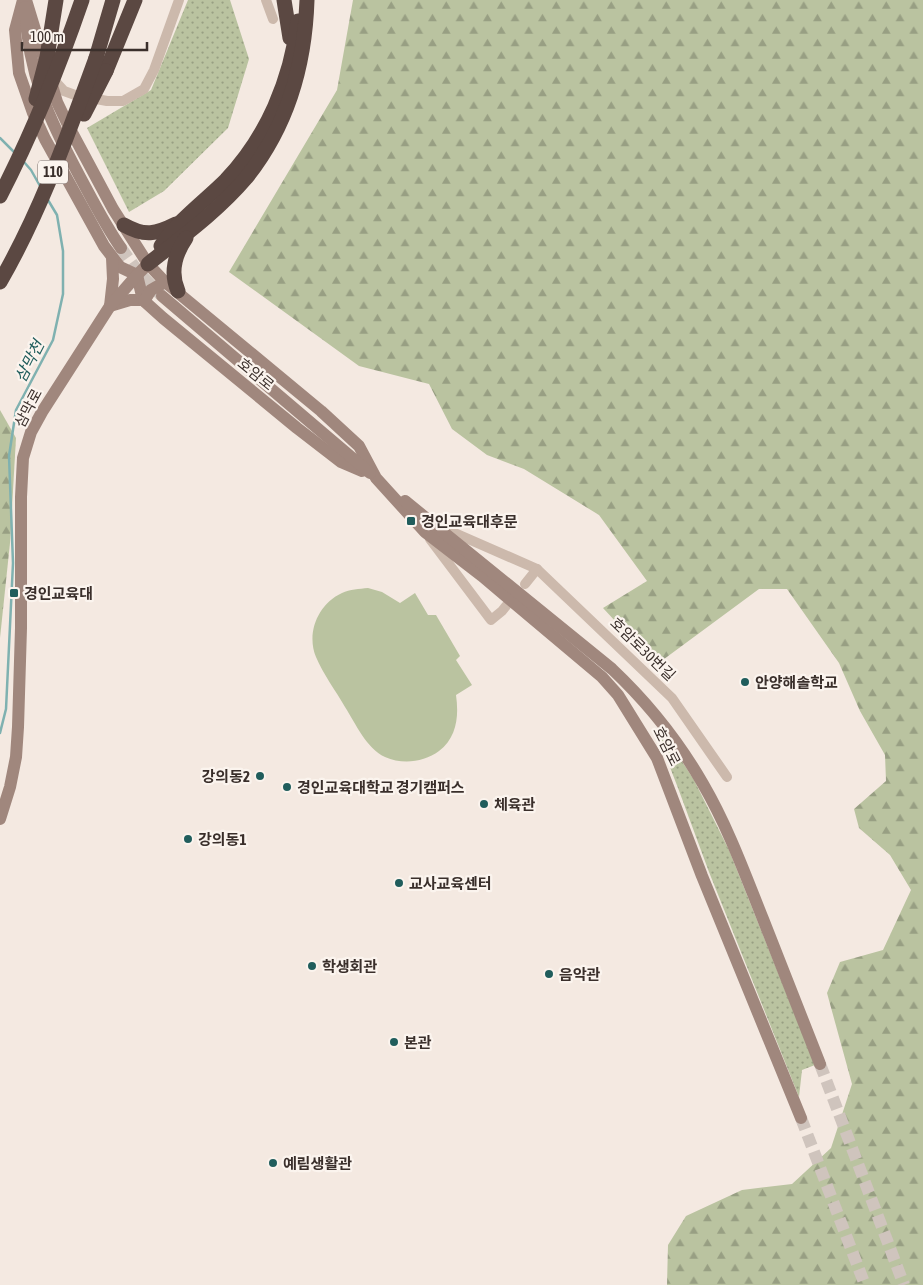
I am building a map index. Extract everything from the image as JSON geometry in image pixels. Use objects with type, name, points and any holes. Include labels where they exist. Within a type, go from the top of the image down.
[{"type":"highway","points":[[25,147],[29,120],[42,78],[56,0]]},
{"type":"highway","name":"110","points":[[0,196],[25,147],[56,72],[82,0]]},
{"type":"highway","name":"110","points":[[0,282],[28,228],[52,175],[96,58],[113,0]]},
{"type":"highway","points":[[52,175],[106,71],[135,0]]},
{"type":"highway","points":[[284,0],[292,52]]},
{"type":"highway","points":[[172,286],[176,256],[190,224],[236,168],[264,130],[280,94],[298,23],[298,0]]},
{"type":"highway","points":[[148,264],[165,240],[190,224],[245,179],[258,162],[288,107],[299,70],[306,28],[307,0]]},
{"type":"highway","points":[[124,225],[134,231],[149,234],[190,224]]},
{"type":"main road","points":[[24,0],[36,29],[47,70],[68,126],[113,209],[148,264]]},
{"type":"main road","points":[[24,0],[15,30],[19,73],[33,112],[45,139],[104,246],[120,267],[137,275],[144,300]]},
{"type":"main road","points":[[24,0],[32,68],[45,108],[96,206],[121,248]]},
{"type":"main road","points":[[104,246],[118,251],[125,250],[134,241]]},
{"type":"main road","points":[[112,258],[113,279],[110,306],[130,300],[144,300]]},
{"type":"main road","name":"삼막로","points":[[0,819],[15,765],[18,727],[23,458],[31,432],[42,412],[110,306],[148,264]]},
{"type":"main road","name":"호암로","points":[[148,264],[321,411],[359,446],[376,478]]},
{"type":"main road","points":[[144,300],[151,290],[172,286]]},
{"type":"main road","name":"호암로","points":[[162,296],[376,478],[482,576],[602,676],[618,694],[657,758],[702,876],[802,1118]]},
{"type":"main road","name":"호암로","points":[[144,300],[297,428],[341,462],[376,478]]},
{"type":"main road","name":"호암로","points":[[428,527],[612,669],[654,713],[682,750],[703,784],[724,825],[820,1064]]},
{"type":"street","points":[[47,70],[64,91],[107,102],[123,101],[144,89],[154,70],[179,0]]},
{"type":"street","points":[[266,0],[274,19]]},
{"type":"street","points":[[428,527],[491,620],[506,606]]},
{"type":"street","name":"호암로30번길","points":[[428,527],[537,569],[672,698],[727,777]]},
{"type":"street","points":[[524,584],[537,569]]},
{"type":"green space","points":[[188,0],[230,0],[249,59],[228,128],[164,191],[129,212],[87,128],[151,90]]},
{"type":"green space","points":[[353,0],[923,0],[923,1285],[667,1285],[668,1245],[686,1216],[742,1190],[792,1184],[831,1148],[852,1084],[827,993],[840,962],[883,950],[911,890],[890,855],[859,828],[854,809],[886,781],[885,755],[860,711],[839,663],[787,589],[759,589],[656,665],[603,608],[647,581],[599,515],[524,469],[487,455],[452,429],[429,384],[359,366],[229,272],[337,90]]},
{"type":"green space","points":[[0,410],[16,438],[10,543],[0,638]]},
{"type":"green space","points":[[368,588],[382,592],[400,603],[415,593],[428,615],[436,615],[460,656],[456,660],[472,685],[456,695],[457,718],[450,739],[439,751],[427,758],[406,762],[399,761],[385,757],[372,748],[357,728],[316,657],[312,638],[316,620],[326,604],[342,593]]},
{"type":"green space","points":[[660,733],[667,738],[694,780],[729,850],[815,1065],[802,1070],[799,1097],[709,872],[666,757],[658,743],[656,734]]},
{"type":"waterway","name":"삼막천","points":[[0,138],[15,153]]},
{"type":"waterway","name":"삼막천","points":[[24,162],[40,186]]},
{"type":"waterway","name":"삼막천","points":[[0,733],[6,709],[13,563],[9,456],[16,410],[53,340],[63,294],[63,251],[57,215],[48,200]]},
{"type":"tunnel","points":[[121,248],[139,273],[161,295]]},
{"type":"tunnel","points":[[820,1064],[904,1285]]},
{"type":"tunnel","points":[[801,1118],[865,1285]]},
{"type":"place","name":"경인교육대후문","points":[[411,521]]},
{"type":"place","name":"경인교육대","points":[[14,593]]},
{"type":"place","name":"안양해솔학교","points":[[745,682]]},
{"type":"place","name":"강의동2","points":[[260,776]]},
{"type":"place","name":"경인교육대학교 경기캠퍼스","points":[[287,787]]},
{"type":"place","name":"체육관","points":[[484,804]]},
{"type":"place","name":"강의동1","points":[[188,839]]},
{"type":"place","name":"교사교육센터","points":[[399,883]]},
{"type":"place","name":"학생회관","points":[[312,966]]},
{"type":"place","name":"음악관","points":[[549,974]]},
{"type":"place","name":"본관","points":[[394,1042]]},
{"type":"place","name":"예림생활관","points":[[273,1163]]}]
